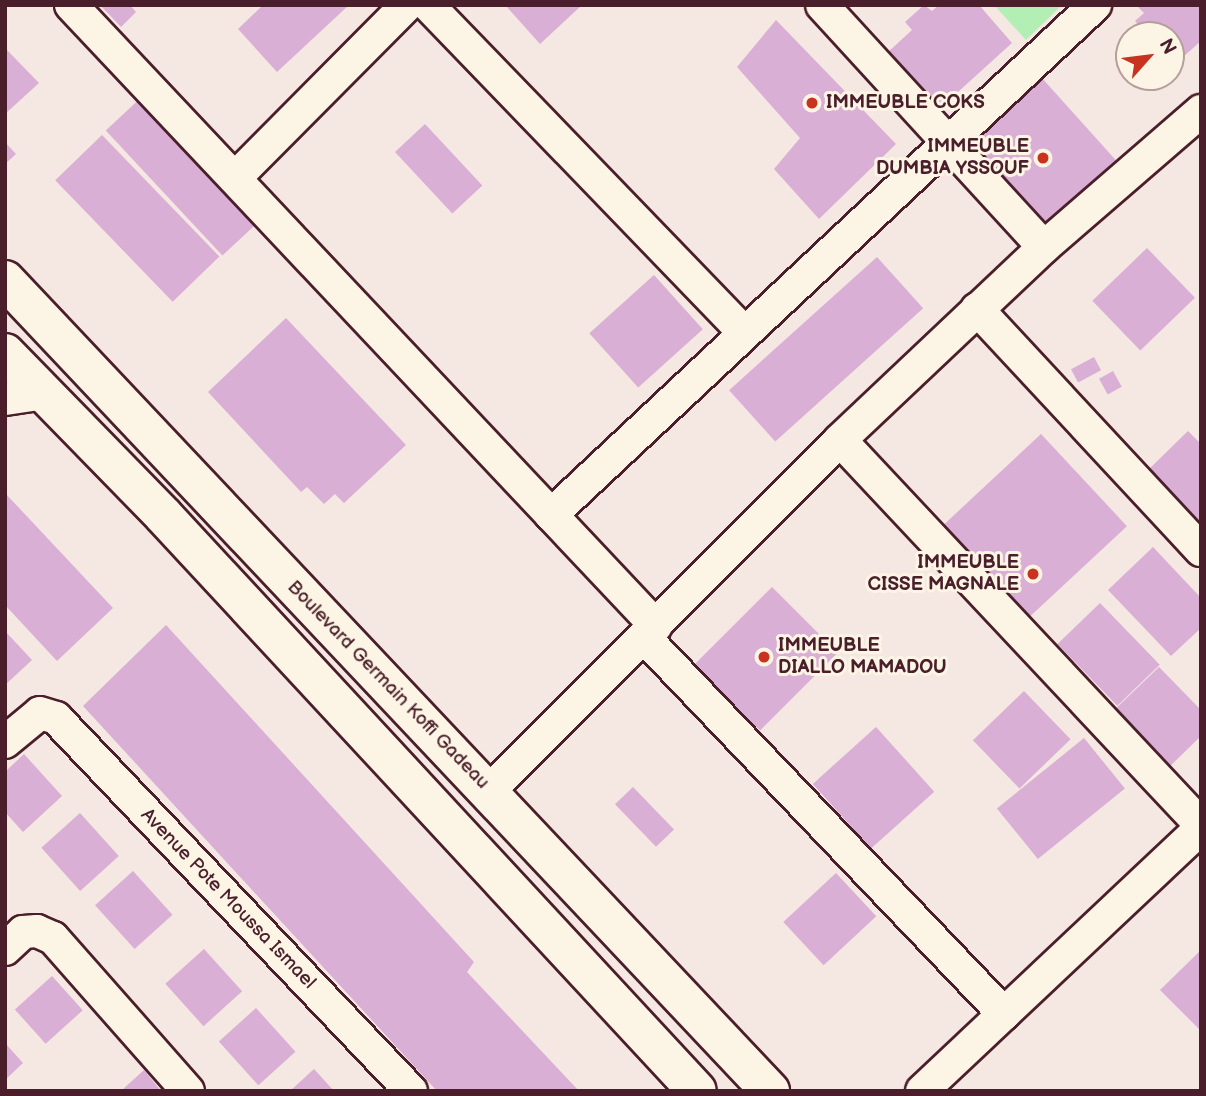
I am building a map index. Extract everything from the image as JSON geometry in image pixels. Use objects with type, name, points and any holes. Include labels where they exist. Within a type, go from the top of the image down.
[{"type":"main road","name":"Boulevard Germain Koffi Gadeau","points":[[5,280],[770,1091]]},
{"type":"main road","points":[[5,353],[163,515],[697,1091]]},
{"type":"street","points":[[71,5],[551,516],[650,632],[1004,1014]]},
{"type":"street","points":[[235,178],[407,5]]},
{"type":"street","points":[[428,5],[745,333]]},
{"type":"street","points":[[821,5],[1044,247]]},
{"type":"street","points":[[551,516],[1096,5]]},
{"type":"street","points":[[489,791],[840,440],[977,309],[1201,111]]},
{"type":"street","points":[[977,309],[1201,550]]},
{"type":"street","points":[[5,399],[45,393]]},
{"type":"street","points":[[840,440],[1201,827],[922,1091]]},
{"type":"street","name":"Avenue Pote Moussa Ismael","points":[[5,742],[40,713],[55,718],[411,1091]]},
{"type":"street","points":[[5,948],[23,932],[37,931],[53,938],[188,1091]]},
{"type":"green space","points":[[994,5],[1062,5],[1026,40]]},
{"type":"building","points":[[100,5],[130,5],[136,12],[121,27]]},
{"type":"building","points":[[263,5],[349,5],[277,72],[238,29]]},
{"type":"building","points":[[505,5],[582,5],[540,44]]},
{"type":"building","points":[[924,5],[932,11],[939,5],[979,5],[1012,43],[938,110],[887,53],[912,30],[905,22]]},
{"type":"building","points":[[1136,5],[1201,5],[1201,41],[1185,55],[1185,21],[1135,21],[1144,13]]},
{"type":"building","name":"IMMEUBLE COKS","points":[[776,20],[896,144],[819,219],[774,169],[800,138],[737,67]]},
{"type":"building","points":[[5,48],[39,83],[5,114]]},
{"type":"building","name":"IMMEUBLE DUMBIA YSSOUF","points":[[1041,77],[1121,165],[1043,236],[963,147]]},
{"type":"building","points":[[146,93],[263,218],[222,256],[106,131]]},
{"type":"building","points":[[425,124],[482,185],[452,213],[395,152]]},
{"type":"building","points":[[102,135],[219,257],[173,302],[55,180]]},
{"type":"building","points":[[5,142],[16,154],[5,164]]},
{"type":"building","points":[[1147,248],[1195,298],[1140,350],[1092,301]]},
{"type":"building","points":[[877,257],[923,308],[775,441],[729,390]]},
{"type":"building","points":[[654,275],[703,329],[638,387],[589,333]]},
{"type":"building","points":[[286,318],[406,445],[344,503],[335,494],[324,504],[307,487],[301,492],[208,392]]},
{"type":"building","points":[[1094,357],[1101,370],[1078,382],[1071,369]]},
{"type":"building","points":[[1113,371],[1122,387],[1108,395],[1099,379]]},
{"type":"building","points":[[1188,431],[1201,444],[1201,525],[1198,528],[1145,473]]},
{"type":"building","name":"IMMEUBLE CISSE MAGNALE","points":[[1041,434],[1127,526],[1030,617],[944,525]]},
{"type":"building","points":[[5,493],[113,608],[57,661],[5,605]]},
{"type":"building","points":[[1153,547],[1201,598],[1201,628],[1171,656],[1108,590]]},
{"type":"building","name":"IMMEUBLE DIALLO MAMADOU","points":[[772,587],[838,653],[760,731],[694,665]]},
{"type":"building","points":[[1100,603],[1160,665],[1117,706],[1058,644]]},
{"type":"building","points":[[166,625],[474,962],[467,972],[579,1091],[437,1091],[83,706]]},
{"type":"building","points":[[5,631],[32,660],[5,685]]},
{"type":"building","points":[[1159,667],[1201,710],[1201,736],[1164,772],[1109,715]]},
{"type":"building","points":[[1024,691],[1071,739],[1019,789],[973,740]]},
{"type":"building","points":[[876,727],[934,792],[871,849],[813,784]]},
{"type":"building","points":[[1084,738],[1125,789],[1038,859],[997,808]]},
{"type":"building","points":[[24,754],[62,796],[23,832],[5,812],[5,772]]},
{"type":"building","points":[[633,787],[674,829],[656,847],[615,804]]},
{"type":"building","points":[[80,813],[119,856],[80,891],[41,848]]},
{"type":"building","points":[[133,871],[172,915],[135,949],[95,905]]},
{"type":"building","points":[[836,873],[876,916],[824,965],[783,922]]},
{"type":"building","points":[[204,949],[242,991],[203,1026],[165,984]]},
{"type":"building","points":[[1201,950],[1201,1031],[1160,990]]},
{"type":"building","points":[[52,976],[83,1010],[46,1044],[15,1009]]},
{"type":"building","points":[[256,1008],[295,1052],[258,1085],[219,1041]]},
{"type":"building","points":[[5,1043],[23,1063],[5,1080]]},
{"type":"building","points":[[314,1069],[334,1091],[290,1091]]},
{"type":"building","points":[[144,1070],[161,1091],[121,1091]]},
{"type":"place","name":"IMMEUBLE COKS","points":[[812,103]]},
{"type":"place","name":"IMMEUBLE DUMBIA YSSOUF","points":[[1043,158]]},
{"type":"place","name":"IMMEUBLE CISSE MAGNALE","points":[[1033,574]]},
{"type":"place","name":"IMMEUBLE DIALLO MAMADOU","points":[[764,657]]}]
